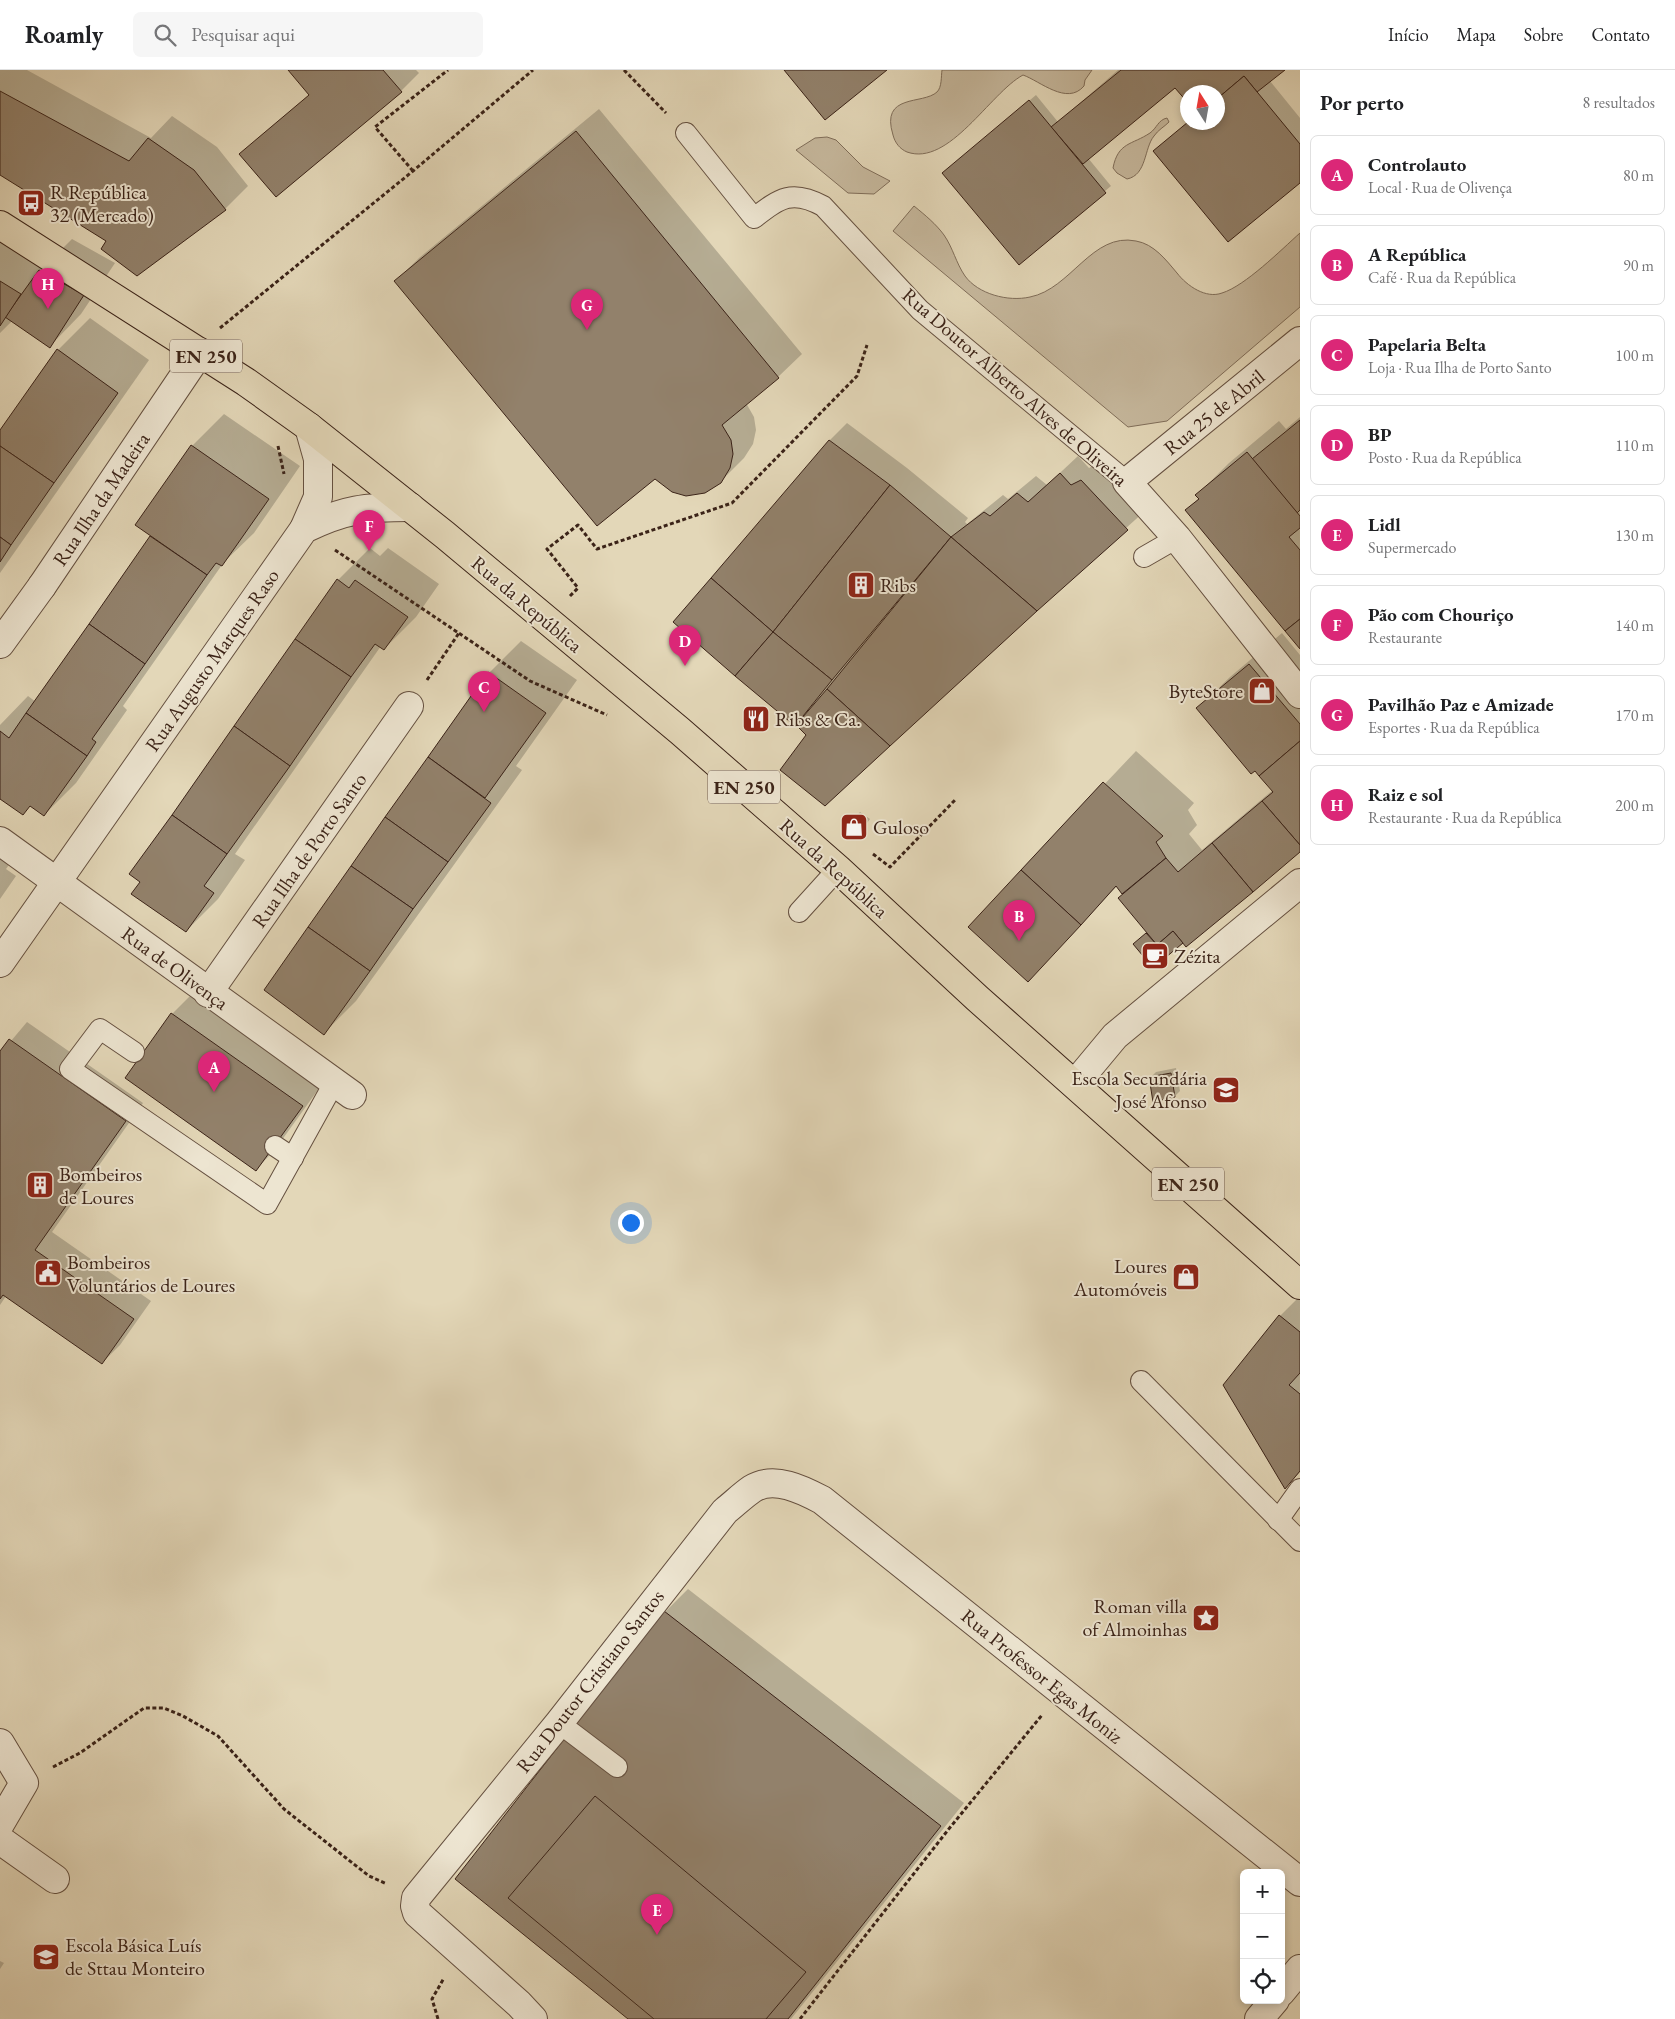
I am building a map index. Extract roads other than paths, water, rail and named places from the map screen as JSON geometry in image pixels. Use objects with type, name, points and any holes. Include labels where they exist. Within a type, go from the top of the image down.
[{"type":"main road","name":"Rua da República","points":[[0,225],[246,382],[309,427],[410,508],[680,731],[838,869],[1300,1285]]},
{"type":"street","name":"Rua 25 de Abril","points":[[1127,482],[1300,342]]},
{"type":"street","name":"Rua Ilha da Madeira","points":[[0,644],[42,586],[200,352]]},
{"type":"street","points":[[304,529],[318,497],[318,458],[309,427]]},
{"type":"street","name":"Rua Doutor Alberto Alves de Oliveira","points":[[1127,482],[1177,538],[1300,694]]},
{"type":"street","name":"Rua Augusto Marques Raso","points":[[0,963],[304,529],[330,516],[368,507],[410,508]]},
{"type":"street","name":"Rua Ilha de Porto Santo","points":[[208,993],[409,706]]},
{"type":"street","name":"Rua de Olivença","points":[[0,841],[343,1089]]},
{"type":"street","points":[[1075,1084],[1115,1036],[1300,883]]},
{"type":"street","name":"Rua Professor Egas Moniz","points":[[777,1484],[797,1487],[822,1500],[1300,1882]]},
{"type":"street","name":"Rua Doutor Cristiano Santos","points":[[526,2012],[417,1912],[415,1906],[416,1898],[559,1723],[725,1511],[754,1487],[777,1484]]},
{"type":"street","points":[[0,1744],[24,1783],[0,1824]]},
{"type":"street","points":[[0,1840],[55,1880]]},
{"type":"street","points":[[1285,1987],[1300,1969]]},
{"type":"street","points":[[1259,2019],[1272,2004]]},
{"type":"street","points":[[526,2012],[544,2019]]},
{"type":"lane","name":"Rua Doutor Alberto Alves de Oliveira","points":[[686,133],[754,218],[776,201],[792,196],[807,197],[823,206],[920,310],[1127,482]]},
{"type":"lane","points":[[1144,557],[1177,538]]},
{"type":"lane","points":[[800,912],[838,869]]},
{"type":"lane","points":[[134,1052],[100,1029],[70,1069],[267,1204],[293,1158],[343,1089]]},
{"type":"lane","points":[[275,1146],[293,1158]]},
{"type":"lane","points":[[1141,1381],[1300,1541]]},
{"type":"lane","points":[[1278,1520],[1300,1489]]},
{"type":"lane","points":[[559,1723],[617,1767]]},
{"type":"place","name":"R República 32 (Mercado)","points":[[31,203]]},
{"type":"place","name":"Raiz e sol","points":[[48,309]]},
{"type":"place","name":"Pavilhão Paz e Amizade","points":[[587,330]]},
{"type":"place","name":"Pão com Chouriço","points":[[369,551]]},
{"type":"place","name":"Ribs","points":[[861,585]]},
{"type":"place","name":"BP","points":[[685,666]]},
{"type":"place","name":"ByteStore","points":[[1262,691]]},
{"type":"place","name":"Papelaria Belta","points":[[484,712]]},
{"type":"place","name":"Ribs & Ca.","points":[[756,719]]},
{"type":"place","name":"Guloso","points":[[854,827]]},
{"type":"place","name":"A República","points":[[1019,941]]},
{"type":"place","name":"Zézita","points":[[1155,956]]},
{"type":"place","name":"Escola Secundária José Afonso","points":[[1226,1090]]},
{"type":"place","name":"Controlauto","points":[[214,1092]]},
{"type":"place","name":"Bombeiros de Loures","points":[[40,1185]]},
{"type":"place","name":"Bombeiros Voluntários de Loures","points":[[48,1273]]},
{"type":"place","name":"Loures Automóveis","points":[[1186,1277]]},
{"type":"place","name":"Roman villa of Almoinhas","points":[[1206,1618]]},
{"type":"place","name":"Lidl","points":[[657,1935]]},
{"type":"place","name":"Escola Básica Luís de Sttau Monteiro","points":[[46,1957]]}]
